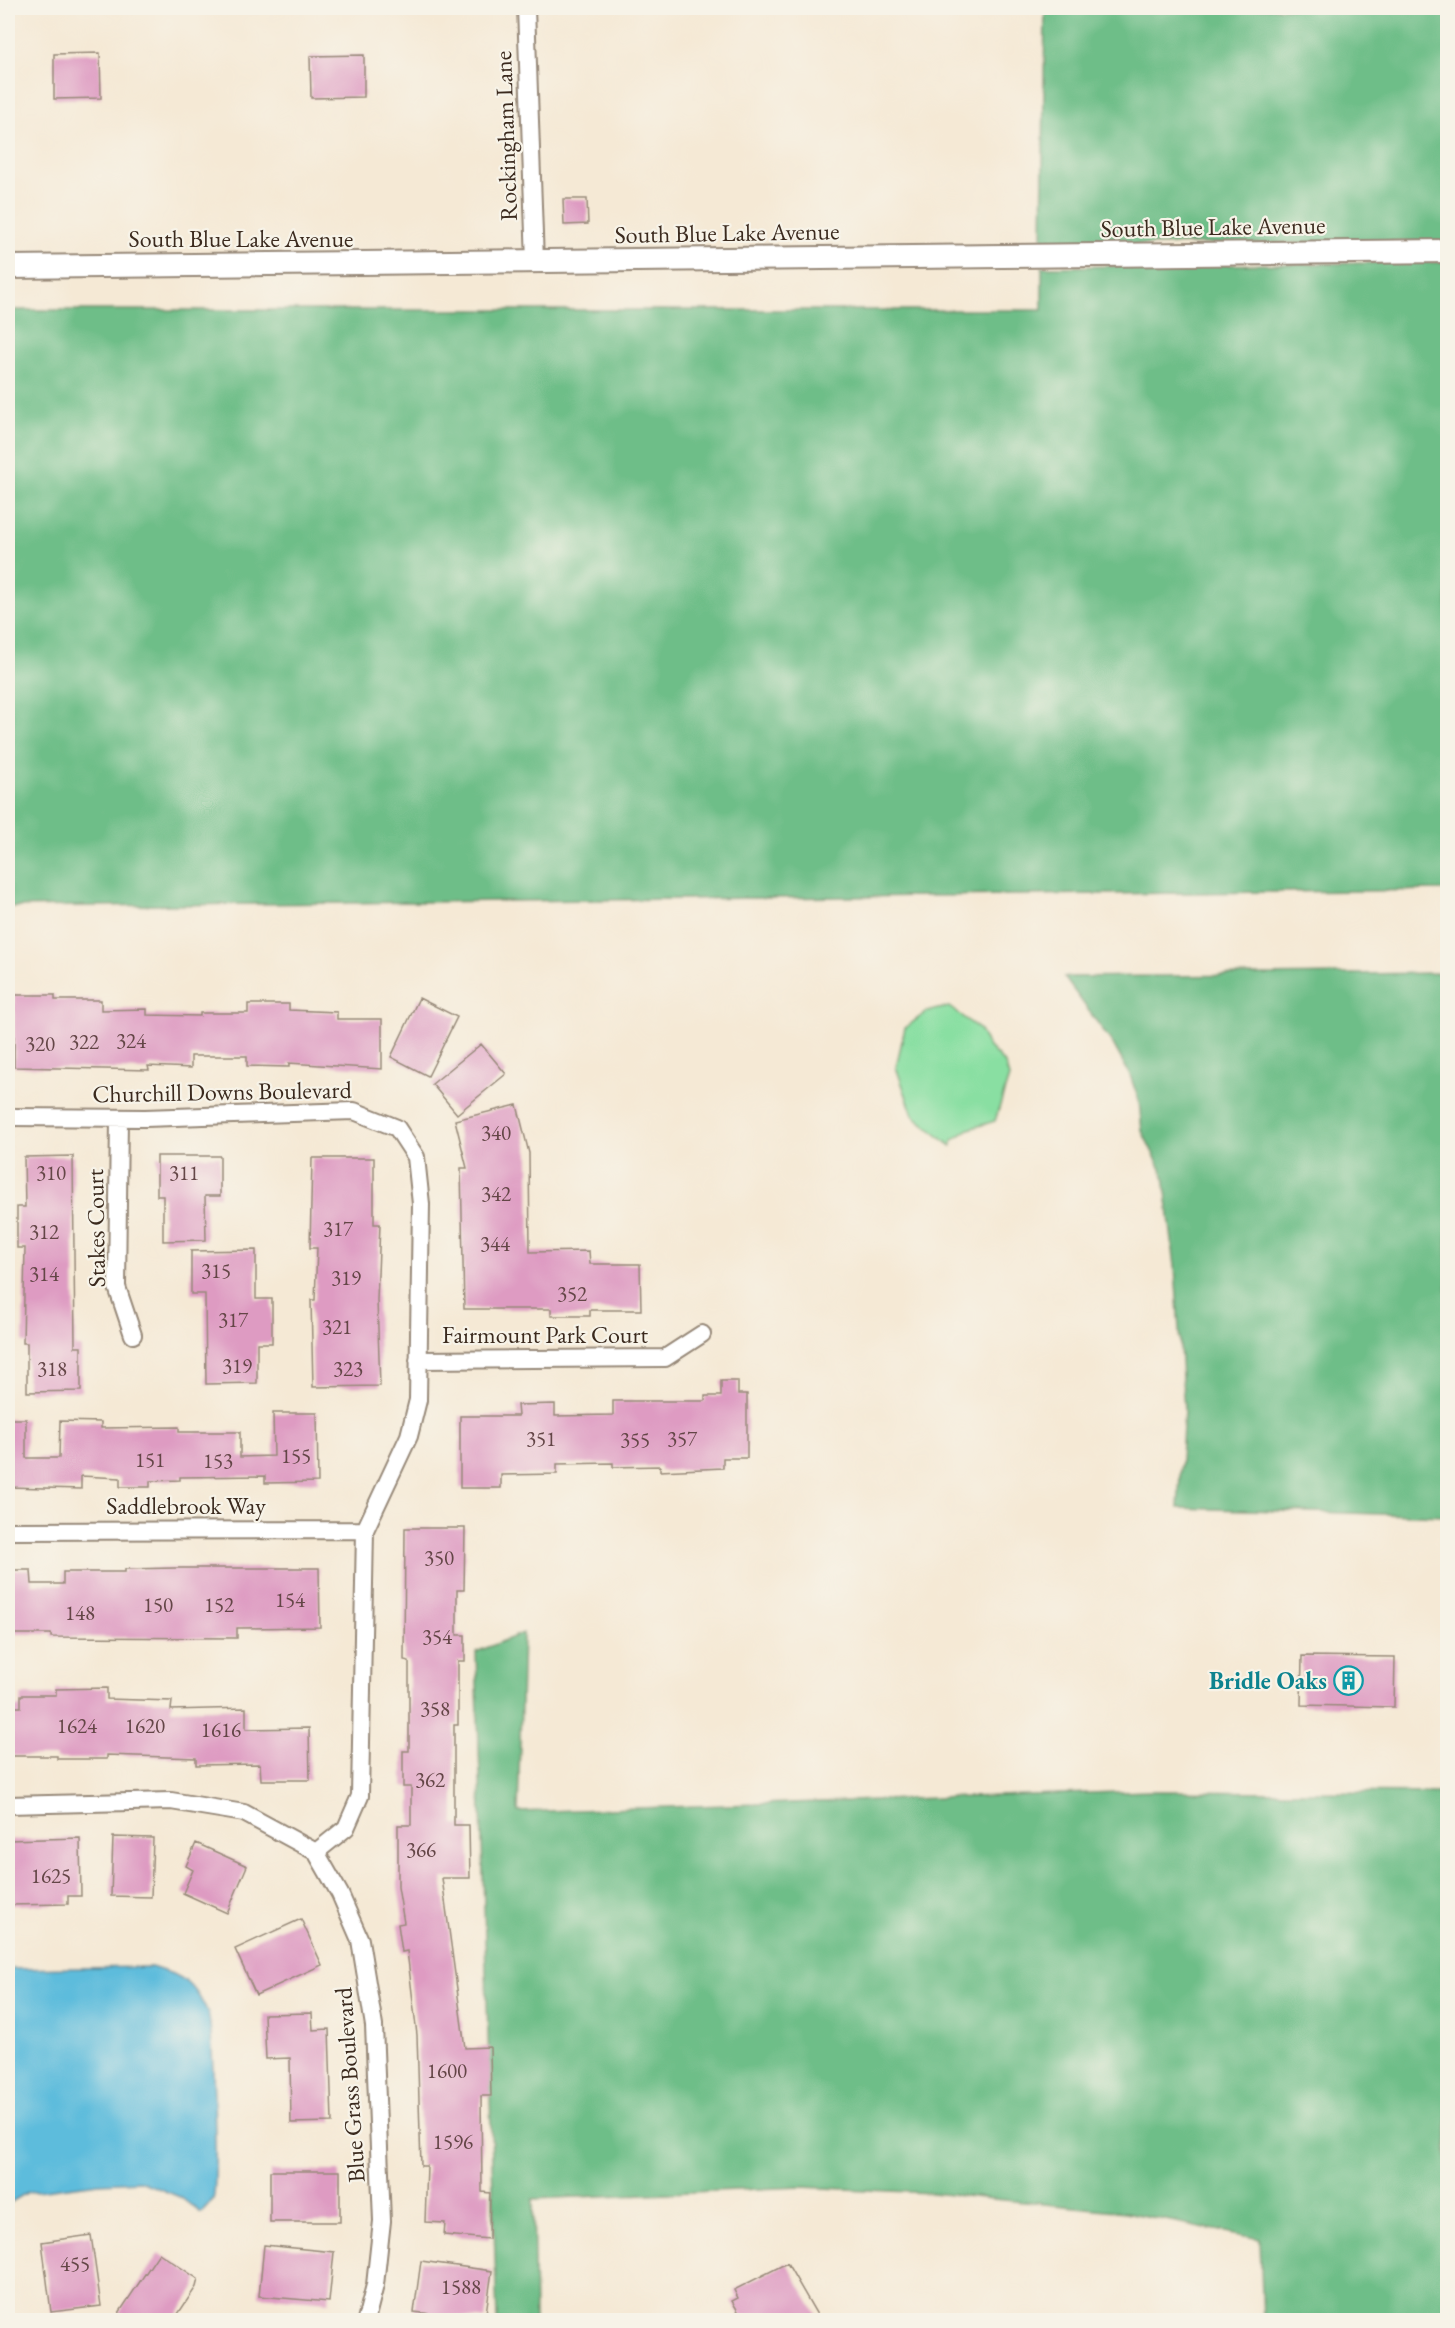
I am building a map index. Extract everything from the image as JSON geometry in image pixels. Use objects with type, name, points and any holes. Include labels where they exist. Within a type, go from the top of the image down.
[{"type":"main road","name":"South Blue Lake Avenue","points":[[8,267],[1448,251]]},
{"type":"street","name":"Rockingham Lane","points":[[526,8],[535,262]]},
{"type":"street","name":"Churchill Downs Boulevard","points":[[8,1117],[119,1118],[354,1112],[397,1128],[416,1157],[421,1204],[418,1400],[409,1436],[365,1530],[360,1796],[346,1828],[316,1852]]},
{"type":"street","name":"Stakes Court","points":[[119,1118],[117,1287],[133,1335]]},
{"type":"street","name":"Fairmount Park Court","points":[[418,1360],[665,1358],[702,1334]]},
{"type":"street","name":"Saddlebrook Way","points":[[8,1531],[365,1530]]},
{"type":"street","points":[[8,1805],[171,1801],[244,1814],[316,1852]]},
{"type":"street","name":"Blue Grass Boulevard","points":[[316,1852],[340,1894],[360,1940],[375,2026],[382,2221],[375,2285],[366,2320]]},
{"type":"green space","points":[[1045,8],[1447,8],[1447,241],[1042,246]]},
{"type":"green space","points":[[1447,262],[1447,890],[8,907],[8,310],[1042,310],[1042,267]]},
{"type":"green space","points":[[1447,973],[1447,1516],[1178,1508],[1184,1410],[1175,1266],[1164,1175],[1142,1131],[1139,1101],[1130,1075],[1113,1044],[1064,977]]},
{"type":"green space","points":[[949,1007],[979,1029],[988,1046],[1005,1064],[1009,1077],[995,1121],[969,1129],[952,1141],[951,1146],[913,1115],[896,1067],[905,1028],[928,1011]]},
{"type":"green space","points":[[523,1633],[518,1812],[1150,1791],[1447,1793],[1447,2320],[1263,2320],[1260,2239],[1126,2212],[932,2193],[801,2187],[533,2199],[535,2320],[497,2320],[476,1652]]},
{"type":"water","points":[[151,1967],[186,1981],[203,2003],[208,2014],[212,2046],[214,2107],[213,2199],[201,2213],[180,2197],[140,2181],[99,2183],[28,2192],[8,2204],[8,1969]]},
{"type":"building","points":[[100,53],[101,98],[54,99],[54,54]]},
{"type":"building","points":[[364,55],[364,97],[311,98],[310,56]]},
{"type":"building","points":[[563,199],[587,199],[588,224],[564,225]]},
{"type":"building","points":[[14,995],[55,995],[55,1000],[101,1000],[101,1010],[147,1009],[147,1015],[200,1016],[200,1013],[248,1013],[248,1004],[289,1004],[289,1010],[337,1012],[337,1019],[382,1019],[382,1069],[289,1063],[289,1067],[247,1066],[247,1056],[191,1056],[191,1068],[148,1066],[149,1070],[14,1067]]},
{"type":"building","points":[[419,998],[457,1017],[428,1076],[391,1057]]},
{"type":"building","points":[[481,1044],[506,1074],[457,1114],[432,1084]]},
{"type":"building","points":[[517,1105],[529,1153],[530,1252],[589,1251],[590,1264],[640,1264],[641,1310],[590,1310],[590,1316],[551,1316],[551,1309],[464,1309],[461,1168],[467,1168],[455,1120]]},
{"type":"building","points":[[73,1156],[75,1347],[81,1347],[81,1391],[27,1392],[27,1343],[23,1343],[25,1248],[17,1248],[17,1207],[25,1207],[24,1157]]},
{"type":"building","points":[[157,1156],[220,1156],[220,1196],[205,1196],[206,1240],[163,1241],[163,1196],[157,1196]]},
{"type":"building","points":[[312,1158],[374,1158],[374,1224],[380,1224],[377,1300],[380,1386],[313,1387],[311,1300],[315,1300],[317,1248],[310,1248]]},
{"type":"building","points":[[256,1250],[256,1299],[272,1299],[272,1343],[257,1343],[257,1383],[206,1384],[205,1294],[191,1294],[191,1251]]},
{"type":"building","points":[[721,1381],[738,1381],[738,1394],[747,1394],[747,1458],[723,1458],[723,1468],[660,1471],[660,1466],[613,1467],[613,1463],[557,1464],[557,1474],[501,1475],[501,1488],[460,1488],[460,1416],[518,1416],[517,1405],[555,1404],[555,1416],[613,1415],[613,1401],[705,1401],[705,1396],[721,1396]]},
{"type":"building","points":[[273,1413],[317,1413],[318,1482],[265,1483],[265,1476],[180,1477],[180,1480],[150,1481],[150,1487],[120,1487],[120,1478],[81,1476],[81,1489],[8,1487],[8,1419],[26,1419],[26,1458],[59,1458],[60,1421],[101,1422],[101,1428],[179,1427],[179,1432],[240,1432],[240,1457],[274,1456]]},
{"type":"building","points":[[405,1528],[465,1528],[464,1590],[457,1590],[457,1635],[465,1635],[465,1661],[458,1661],[458,1725],[454,1725],[454,1825],[469,1825],[470,1878],[442,1878],[465,2048],[490,2047],[491,2096],[481,2096],[482,2192],[490,2193],[489,2239],[444,2235],[445,2223],[425,2222],[427,2166],[421,2166],[417,2035],[407,1951],[402,1952],[398,1924],[404,1923],[398,1887],[398,1825],[411,1825],[411,1787],[403,1787],[403,1751],[409,1751],[409,1661],[404,1660]]},
{"type":"building","points":[[319,1568],[320,1627],[237,1628],[237,1638],[51,1637],[51,1634],[8,1634],[8,1570],[31,1570],[32,1584],[63,1584],[63,1572],[125,1572],[125,1569]]},
{"type":"building","name":"Bridle Oaks","points":[[1302,1656],[1395,1657],[1394,1707],[1301,1705]]},
{"type":"building","points":[[107,1688],[107,1699],[172,1701],[171,1710],[246,1708],[246,1729],[309,1728],[310,1780],[261,1780],[260,1764],[196,1765],[196,1758],[107,1755],[107,1759],[57,1759],[57,1756],[8,1756],[8,1707],[21,1707],[21,1695],[56,1695],[56,1689]]},
{"type":"building","points":[[113,1837],[153,1838],[151,1897],[111,1896]]},
{"type":"building","points":[[80,1838],[81,1896],[68,1896],[68,1904],[8,1905],[8,1840]]},
{"type":"building","points":[[196,1843],[247,1866],[227,1913],[183,1893],[193,1870],[186,1866]]},
{"type":"building","points":[[301,1919],[322,1965],[256,1995],[235,1949]]},
{"type":"building","points":[[312,2013],[313,2030],[329,2029],[332,2122],[291,2123],[290,2058],[266,2059],[264,2014]]},
{"type":"building","points":[[270,2171],[340,2171],[340,2222],[270,2222]]},
{"type":"building","points":[[91,2235],[101,2306],[51,2312],[42,2242]]},
{"type":"building","points":[[264,2245],[334,2252],[329,2302],[259,2296]]},
{"type":"building","points":[[159,2253],[198,2279],[196,2287],[174,2320],[131,2320],[119,2313]]},
{"type":"building","points":[[421,2261],[492,2271],[485,2320],[414,2312]]},
{"type":"building","points":[[787,2263],[820,2320],[743,2320],[732,2301],[738,2298],[734,2290]]},
{"type":"place","name":"Bridle Oaks","points":[[1348,1681]]}]
